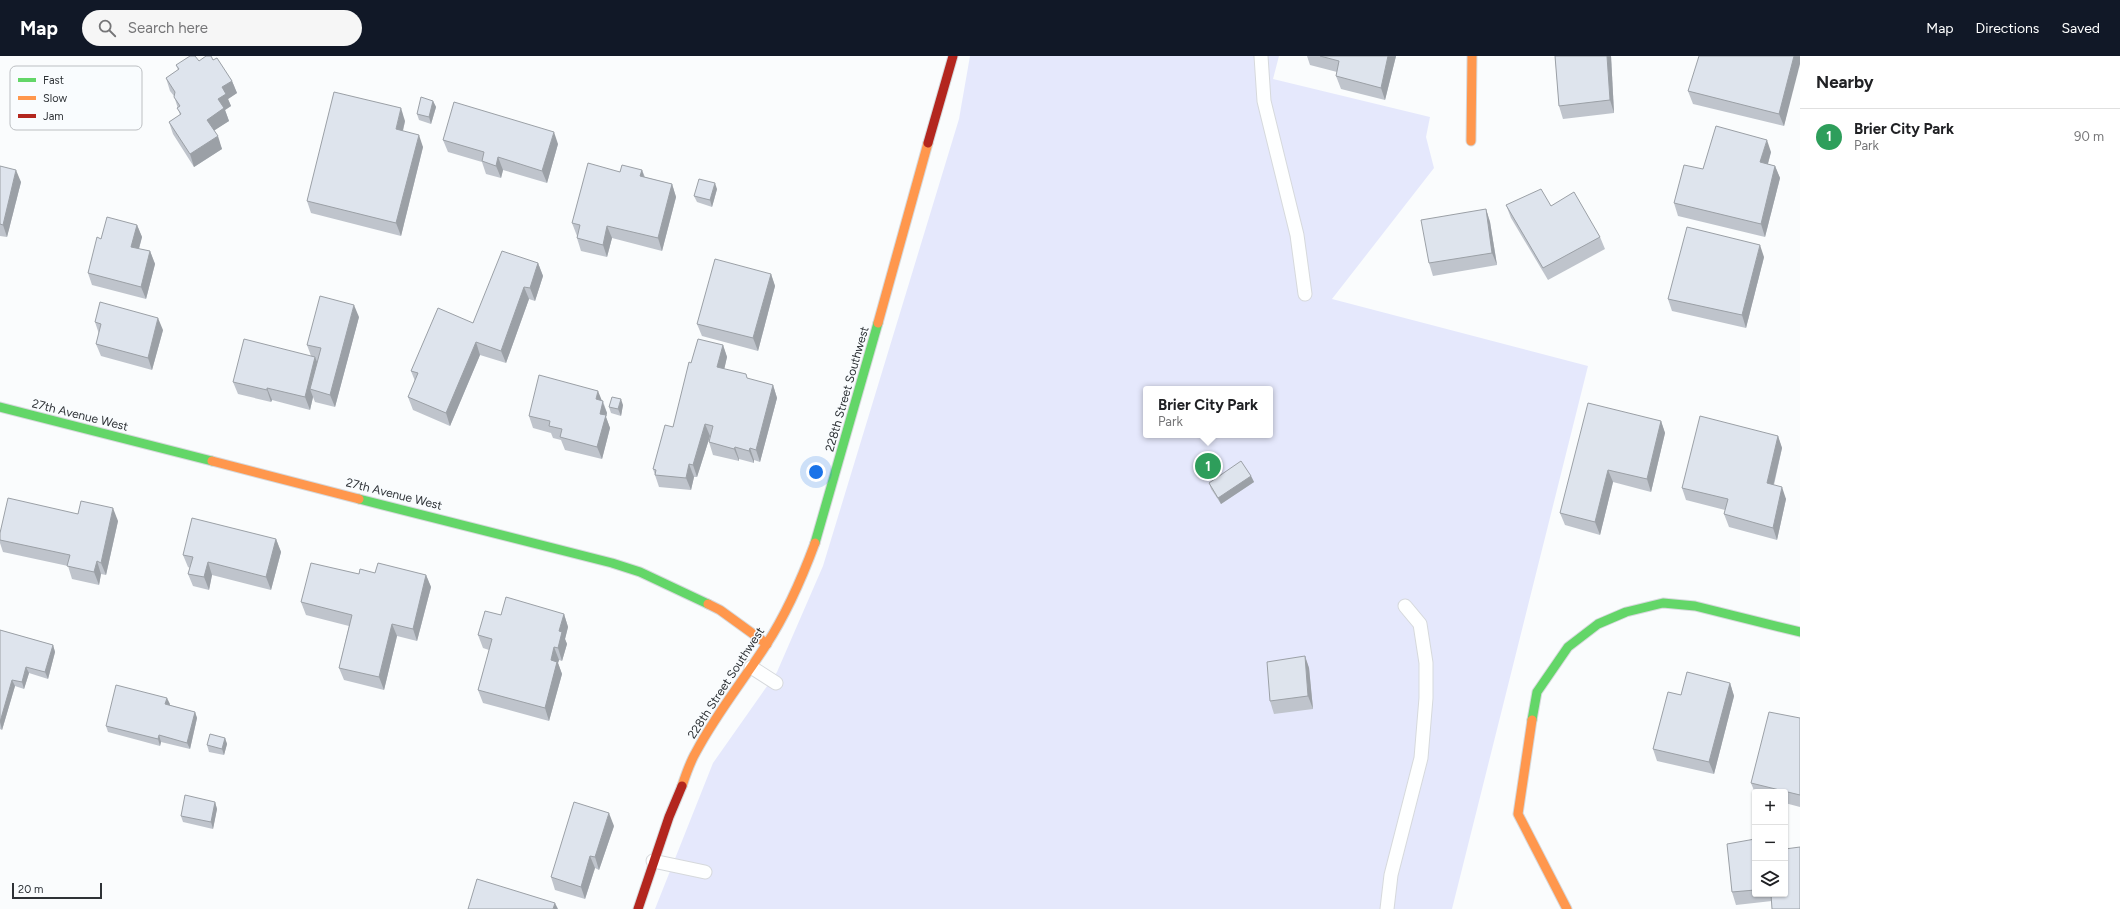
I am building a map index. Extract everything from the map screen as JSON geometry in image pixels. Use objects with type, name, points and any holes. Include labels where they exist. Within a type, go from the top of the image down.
[{"type":"street","name":"228th Street Southwest","points":[[638,909],[669,817],[695,753],[720,712],[767,644],[801,580],[817,538],[953,56]]},
{"type":"street","points":[[1471,140],[1472,56]]},
{"type":"street","name":"27th Avenue West","points":[[0,407],[612,563],[640,572],[720,610],[767,644]]},
{"type":"street","points":[[1567,909],[1518,814],[1526,749],[1537,692],[1568,647],[1598,624],[1626,612],[1663,603],[1695,606],[1800,632]]},
{"type":"lane","points":[[1261,56],[1264,101],[1297,234],[1305,294]]},
{"type":"lane","points":[[1387,909],[1390,875],[1421,758],[1426,698],[1426,663],[1420,624],[1405,606]]},
{"type":"lane","points":[[751,667],[776,683]]},
{"type":"lane","points":[[653,861],[705,872]]},
{"type":"shaded area","points":[[970,56],[1279,56],[1273,79],[1430,117],[1426,137],[1434,168],[1332,299],[1588,366],[1452,909],[655,909],[713,763],[777,672],[823,566],[959,119]]},
{"type":"building","points":[[190,56],[195,56],[199,61],[206,56],[211,56],[213,60],[217,58],[232,81],[222,87],[226,94],[218,99],[224,108],[207,120],[218,136],[190,154],[169,122],[181,114],[177,108],[180,106],[174,97],[175,92],[166,78],[179,69],[176,65]]},
{"type":"building","points":[[1320,56],[1388,56],[1381,88],[1336,76],[1339,61]]},
{"type":"building","points":[[1555,56],[1607,56],[1610,100],[1559,106]]},
{"type":"building","points":[[1699,56],[1794,56],[1779,114],[1688,91]]},
{"type":"building","points":[[334,92],[401,108],[396,129],[419,135],[396,223],[307,201]]},
{"type":"building","points":[[421,97],[433,101],[429,117],[417,114]]},
{"type":"building","points":[[454,102],[554,132],[542,171],[498,157],[496,166],[482,161],[484,152],[443,140]]},
{"type":"building","points":[[1716,126],[1767,140],[1760,162],[1775,166],[1761,224],[1674,203],[1684,165],[1703,169]]},
{"type":"building","points":[[588,163],[620,172],[622,165],[642,170],[640,176],[672,184],[658,238],[607,226],[603,245],[577,238],[580,225],[572,223]]},
{"type":"building","points":[[0,166],[16,170],[3,225],[0,224]]},
{"type":"building","points":[[699,179],[715,183],[710,200],[694,196]]},
{"type":"building","points":[[1541,189],[1551,206],[1574,192],[1600,237],[1543,268],[1506,205]]},
{"type":"building","points":[[1486,209],[1492,253],[1429,263],[1421,220]]},
{"type":"building","points":[[107,217],[137,225],[131,247],[150,251],[141,287],[88,273],[97,237],[101,239]]},
{"type":"building","points":[[1687,227],[1760,245],[1742,315],[1668,299]]},
{"type":"building","points":[[502,251],[538,263],[530,288],[524,287],[501,351],[476,342],[446,413],[408,397],[418,373],[411,371],[438,308],[473,323]]},
{"type":"building","points":[[715,259],[771,274],[753,338],[697,324]]},
{"type":"building","points":[[320,296],[354,305],[330,395],[310,389],[321,348],[307,345]]},
{"type":"building","points":[[100,302],[158,318],[148,358],[96,344],[101,324],[95,322]]},
{"type":"building","points":[[244,339],[315,357],[305,397],[233,382]]},
{"type":"building","points":[[698,339],[723,345],[717,367],[746,374],[747,378],[773,385],[756,450],[750,448],[749,451],[735,447],[734,449],[709,442],[713,426],[705,424],[693,465],[689,464],[686,478],[655,475],[656,470],[653,469],[665,425],[673,427],[689,362],[691,363]]},
{"type":"building","points":[[539,375],[598,391],[596,399],[603,401],[600,414],[606,415],[597,447],[560,437],[562,429],[549,426],[550,421],[529,416]]},
{"type":"building","points":[[612,397],[621,399],[618,409],[609,407]]},
{"type":"building","points":[[1588,403],[1661,421],[1647,479],[1608,470],[1595,522],[1560,513]]},
{"type":"building","points":[[1700,416],[1778,436],[1767,483],[1782,487],[1773,528],[1724,514],[1728,499],[1682,488]]},
{"type":"building","points":[[1241,461],[1251,476],[1218,498],[1209,483]]},
{"type":"building","points":[[8,498],[78,514],[81,501],[113,508],[101,563],[97,561],[94,572],[67,566],[70,555],[0,540],[0,533]]},
{"type":"building","points":[[192,518],[276,539],[266,577],[208,562],[204,577],[188,574],[193,557],[183,555]]},
{"type":"building","points":[[311,563],[359,574],[360,569],[375,573],[378,563],[426,575],[413,629],[392,624],[379,677],[339,668],[352,615],[301,602]]},
{"type":"building","points":[[506,597],[564,614],[559,631],[562,632],[558,648],[554,647],[551,660],[557,662],[545,708],[478,690],[492,639],[478,635],[485,611],[501,615]]},
{"type":"building","points":[[0,630],[53,645],[45,672],[26,667],[22,682],[12,680],[0,722]]},
{"type":"building","points":[[1305,656],[1308,696],[1270,701],[1267,662]]},
{"type":"building","points":[[1687,672],[1730,683],[1709,762],[1653,749],[1668,692],[1681,695]]},
{"type":"building","points":[[116,685],[167,698],[165,704],[195,712],[187,743],[159,735],[158,739],[106,726]]},
{"type":"building","points":[[1769,712],[1800,718],[1800,795],[1788,792],[1788,789],[1776,789],[1751,783]]},
{"type":"building","points":[[210,734],[225,738],[222,749],[207,745]]},
{"type":"building","points":[[185,795],[215,802],[211,822],[181,816]]},
{"type":"building","points":[[574,802],[609,813],[595,857],[590,856],[581,887],[551,877]]},
{"type":"building","points":[[1752,840],[1752,890],[1732,892],[1727,844]]},
{"type":"building","points":[[1800,847],[1800,909],[1772,909],[1771,897],[1788,897],[1788,849]]},
{"type":"building","points":[[477,879],[555,903],[553,909],[468,909]]},
{"type":"traffic: fast","points":[[815,543],[878,323]]},
{"type":"traffic: fast","points":[[0,407],[212,461]]},
{"type":"traffic: fast","points":[[359,499],[612,563],[640,572],[708,604]]},
{"type":"traffic: fast","points":[[1532,720],[1537,692],[1568,647],[1598,624],[1626,612],[1663,603],[1695,606],[1800,632]]},
{"type":"traffic: slow","points":[[1471,141],[1472,56]]},
{"type":"traffic: slow","points":[[878,323],[928,143]]},
{"type":"traffic: slow","points":[[212,461],[359,499]]},
{"type":"traffic: slow","points":[[682,786],[692,760],[704,738],[781,620],[815,543]]},
{"type":"traffic: slow","points":[[708,604],[720,610],[767,644]]},
{"type":"traffic: slow","points":[[1532,720],[1518,814],[1567,909]]},
{"type":"traffic: jam","points":[[928,143],[953,56]]},
{"type":"traffic: jam","points":[[638,909],[669,817],[682,786]]},
{"type":"place","name":"Brier City Park","points":[[1208,466]]}]
